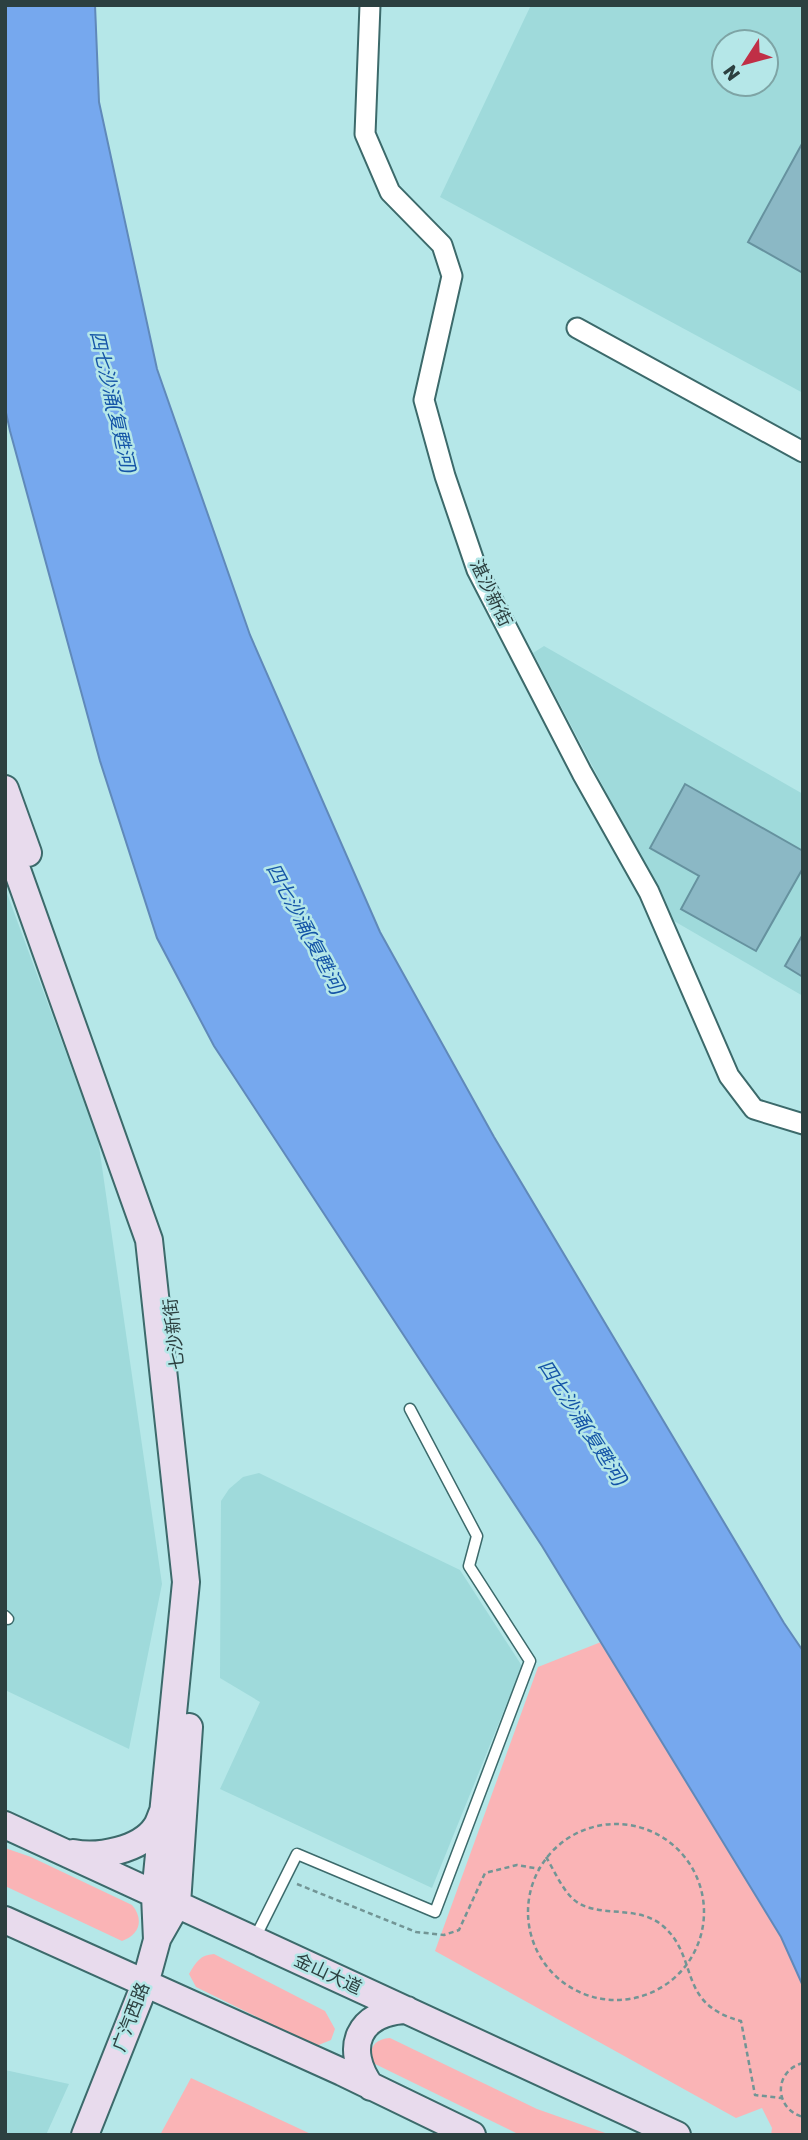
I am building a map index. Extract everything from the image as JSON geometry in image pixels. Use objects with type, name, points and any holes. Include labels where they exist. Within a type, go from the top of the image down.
[{"type":"street","name":"湛沙新街","points":[[370,5],[365,134],[390,192],[442,245],[452,276],[424,400],[445,476],[477,570],[582,773],[649,891],[729,1076],[754,1109],[803,1124]]},
{"type":"street","points":[[577,328],[803,452]]},
{"type":"street","name":"七沙新街","points":[[5,789],[164,1234],[200,1580],[166,1900]]},
{"type":"street","name":"七沙新街","points":[[5,836],[149,1240],[186,1582],[164,1810],[166,1900]]},
{"type":"street","points":[[60,1850],[80,1855],[122,1849],[143,1840],[156,1827],[164,1810]]},
{"type":"street","name":"金山大道","points":[[5,1825],[677,2135]]},
{"type":"street","name":"广汽西路","points":[[85,2135],[145,1984],[166,1900]]},
{"type":"street","points":[[5,1920],[472,2135]]},
{"type":"street","points":[[371,2087],[361,2073],[356,2058],[357,2042],[364,2027],[383,2014],[407,2010]]},
{"type":"lane","points":[[254,1940],[297,1854],[435,1912],[530,1661],[469,1566],[477,1536],[410,1409]]},
{"type":"path","points":[[619,1823],[646,1829],[671,1842],[690,1863],[702,1888],[704,1902],[705,1916],[700,1944],[686,1968],[663,1989],[635,2000],[604,2001],[574,1991],[550,1972],[533,1945],[527,1915],[531,1885],[546,1857],[566,1838],[592,1826],[619,1823]]},
{"type":"path","points":[[546,1857],[573,1898],[585,1906],[637,1913],[651,1917],[664,1927],[674,1938],[699,1997],[724,2017],[741,2021],[755,2095],[781,2098]]},
{"type":"path","points":[[803,2063],[791,2068],[781,2081],[781,2098],[791,2112],[803,2117]]},
{"type":"shaded area","points":[[531,5],[803,5],[803,393],[440,197]]},
{"type":"shaded area","points":[[544,646],[803,794],[803,996],[674,921],[533,653]]},
{"type":"shaded area","points":[[5,888],[98,1139],[162,1584],[129,1749],[5,1690]]},
{"type":"shaded area","points":[[259,1473],[460,1570],[522,1666],[432,1888],[220,1789],[260,1702],[220,1678],[221,1501],[229,1489],[243,1477]]},
{"type":"shaded area","points":[[601,1642],[781,1937],[803,1986],[803,2135],[771,2135],[772,2128],[762,2108],[736,2118],[435,1951],[538,1667]]},
{"type":"shaded area","points":[[5,1848],[31,1857],[132,1905],[139,1921],[136,1931],[122,1941],[5,1886]]},
{"type":"shaded area","points":[[214,1954],[325,2011],[335,2029],[331,2040],[316,2046],[196,1987],[189,1974],[199,1960]]},
{"type":"shaded area","points":[[390,2038],[537,2109],[611,2135],[520,2135],[371,2062],[374,2045],[380,2040]]},
{"type":"shaded area","points":[[5,2070],[69,2084],[46,2135],[5,2135]]},
{"type":"shaded area","points":[[191,2078],[313,2135],[160,2135]]},
{"type":"water","name":"四七沙涌(复甦河)","points":[[5,5],[95,5],[99,102],[157,369],[250,635],[380,932],[494,1137],[803,1651],[803,1986],[781,1937],[542,1546],[214,1046],[157,938],[100,761],[5,408]]},
{"type":"building","points":[[803,142],[803,273],[748,242]]},
{"type":"building","points":[[685,784],[803,851],[803,868],[756,951],[681,909],[699,876],[650,848]]},
{"type":"building","points":[[803,934],[803,977],[785,966]]}]
